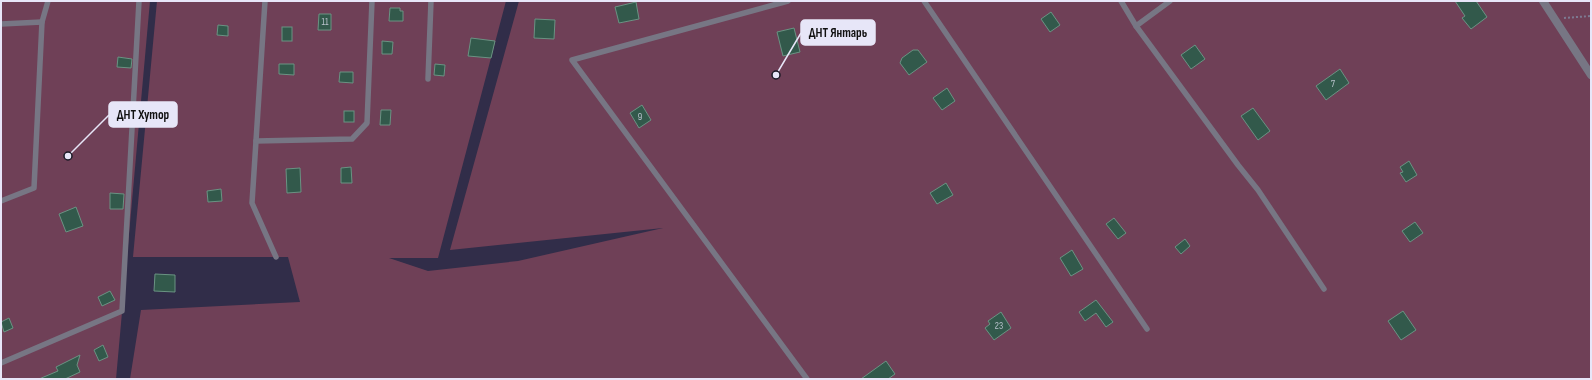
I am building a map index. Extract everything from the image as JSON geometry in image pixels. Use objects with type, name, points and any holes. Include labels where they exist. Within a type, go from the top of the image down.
[{"type":"street","points":[[1543,1],[1591,75]]},
{"type":"lane","points":[[1,201],[34,188],[42,22],[48,1]]},
{"type":"lane","points":[[1,363],[122,311],[139,1]]},
{"type":"lane","points":[[265,1],[252,203],[276,257]]},
{"type":"lane","points":[[256,142],[352,139],[367,123],[372,1]]},
{"type":"lane","points":[[428,79],[431,1]]},
{"type":"lane","points":[[788,1],[572,60],[807,379]]},
{"type":"lane","points":[[924,1],[1147,329]]},
{"type":"lane","points":[[1121,1],[1136,26],[1258,190],[1324,289]]},
{"type":"lane","points":[[1136,26],[1170,1]]},
{"type":"lane","points":[[1,24],[42,22]]},
{"type":"path","points":[[1555,18],[1591,16]]},
{"type":"shaded area","points":[[1,1],[150,1],[116,379],[1,379]]},
{"type":"shaded area","points":[[157,1],[506,1],[438,258],[389,258],[428,271],[518,261],[663,228],[450,250],[519,1],[1591,1],[1591,379],[130,379],[141,310],[300,302],[288,257],[133,257]]},
{"type":"building","points":[[1455,1],[1476,1],[1487,17],[1471,29],[1462,18],[1465,16]]},
{"type":"building","points":[[636,2],[639,19],[619,23],[615,7]]},
{"type":"building","points":[[390,8],[400,8],[400,11],[403,11],[403,21],[389,21]]},
{"type":"building","points":[[1051,12],[1060,25],[1050,32],[1041,19]]},
{"type":"building","points":[[319,14],[331,14],[331,30],[318,30]]},
{"type":"building","points":[[535,19],[555,20],[554,39],[534,38]]},
{"type":"building","points":[[218,25],[228,26],[228,36],[217,35]]},
{"type":"building","points":[[282,27],[292,27],[292,41],[282,41]]},
{"type":"building","points":[[794,28],[800,52],[783,56],[777,32]]},
{"type":"building","points":[[471,38],[495,41],[491,58],[468,56]]},
{"type":"building","points":[[382,41],[393,42],[392,54],[382,54]]},
{"type":"building","points":[[1195,45],[1205,59],[1191,69],[1181,55]]},
{"type":"building","points":[[913,50],[918,50],[927,62],[909,75],[900,63],[902,58]]},
{"type":"building","points":[[118,57],[132,59],[131,68],[117,67]]},
{"type":"building","points":[[279,64],[294,64],[294,75],[279,74]]},
{"type":"building","points":[[435,64],[445,65],[444,76],[434,75]]},
{"type":"building","points":[[1340,69],[1349,83],[1326,100],[1316,86]]},
{"type":"building","points":[[340,72],[353,72],[353,83],[339,82]]},
{"type":"building","points":[[947,88],[955,101],[942,110],[933,98]]},
{"type":"building","points":[[642,105],[651,120],[639,128],[630,113]]},
{"type":"building","points":[[1253,108],[1270,131],[1258,140],[1241,116]]},
{"type":"building","points":[[381,110],[391,110],[390,125],[380,125]]},
{"type":"building","points":[[344,111],[354,111],[354,122],[344,122]]},
{"type":"building","points":[[1409,161],[1417,175],[1406,182],[1400,173],[1403,172],[1400,167]]},
{"type":"building","points":[[351,167],[352,183],[341,183],[341,168]]},
{"type":"building","points":[[300,168],[301,192],[287,193],[286,169]]},
{"type":"building","points":[[946,183],[953,195],[937,204],[930,193]]},
{"type":"building","points":[[221,189],[222,201],[208,202],[207,191]]},
{"type":"building","points":[[110,193],[124,194],[123,209],[110,209]]},
{"type":"building","points":[[76,207],[83,226],[66,232],[59,214]]},
{"type":"building","points":[[1114,218],[1126,233],[1118,239],[1106,224]]},
{"type":"building","points":[[1415,222],[1423,233],[1410,242],[1402,231]]},
{"type":"building","points":[[1185,239],[1190,246],[1181,254],[1175,247]]},
{"type":"building","points":[[1072,250],[1083,269],[1071,276],[1060,258]]},
{"type":"building","points":[[155,274],[175,275],[175,292],[154,291]]},
{"type":"building","points":[[110,291],[115,300],[102,306],[98,297]]},
{"type":"building","points":[[1096,300],[1113,322],[1106,327],[1096,313],[1085,321],[1079,312]]},
{"type":"building","points":[[1403,311],[1416,330],[1401,340],[1388,321]]},
{"type":"building","points":[[1001,312],[1011,328],[994,340],[985,328],[990,324],[988,321]]},
{"type":"building","points":[[9,318],[13,328],[4,332],[1,322]]},
{"type":"building","points":[[103,345],[108,357],[99,361],[94,350]]},
{"type":"building","points":[[80,355],[77,365],[80,372],[65,379],[39,379],[58,371],[56,367]]},
{"type":"building","points":[[886,361],[895,374],[888,379],[861,379]]},
{"type":"place","name":"ДНТ Янтарь","points":[[776,75]]},
{"type":"place","name":"ДНТ Хутор","points":[[68,156]]}]
